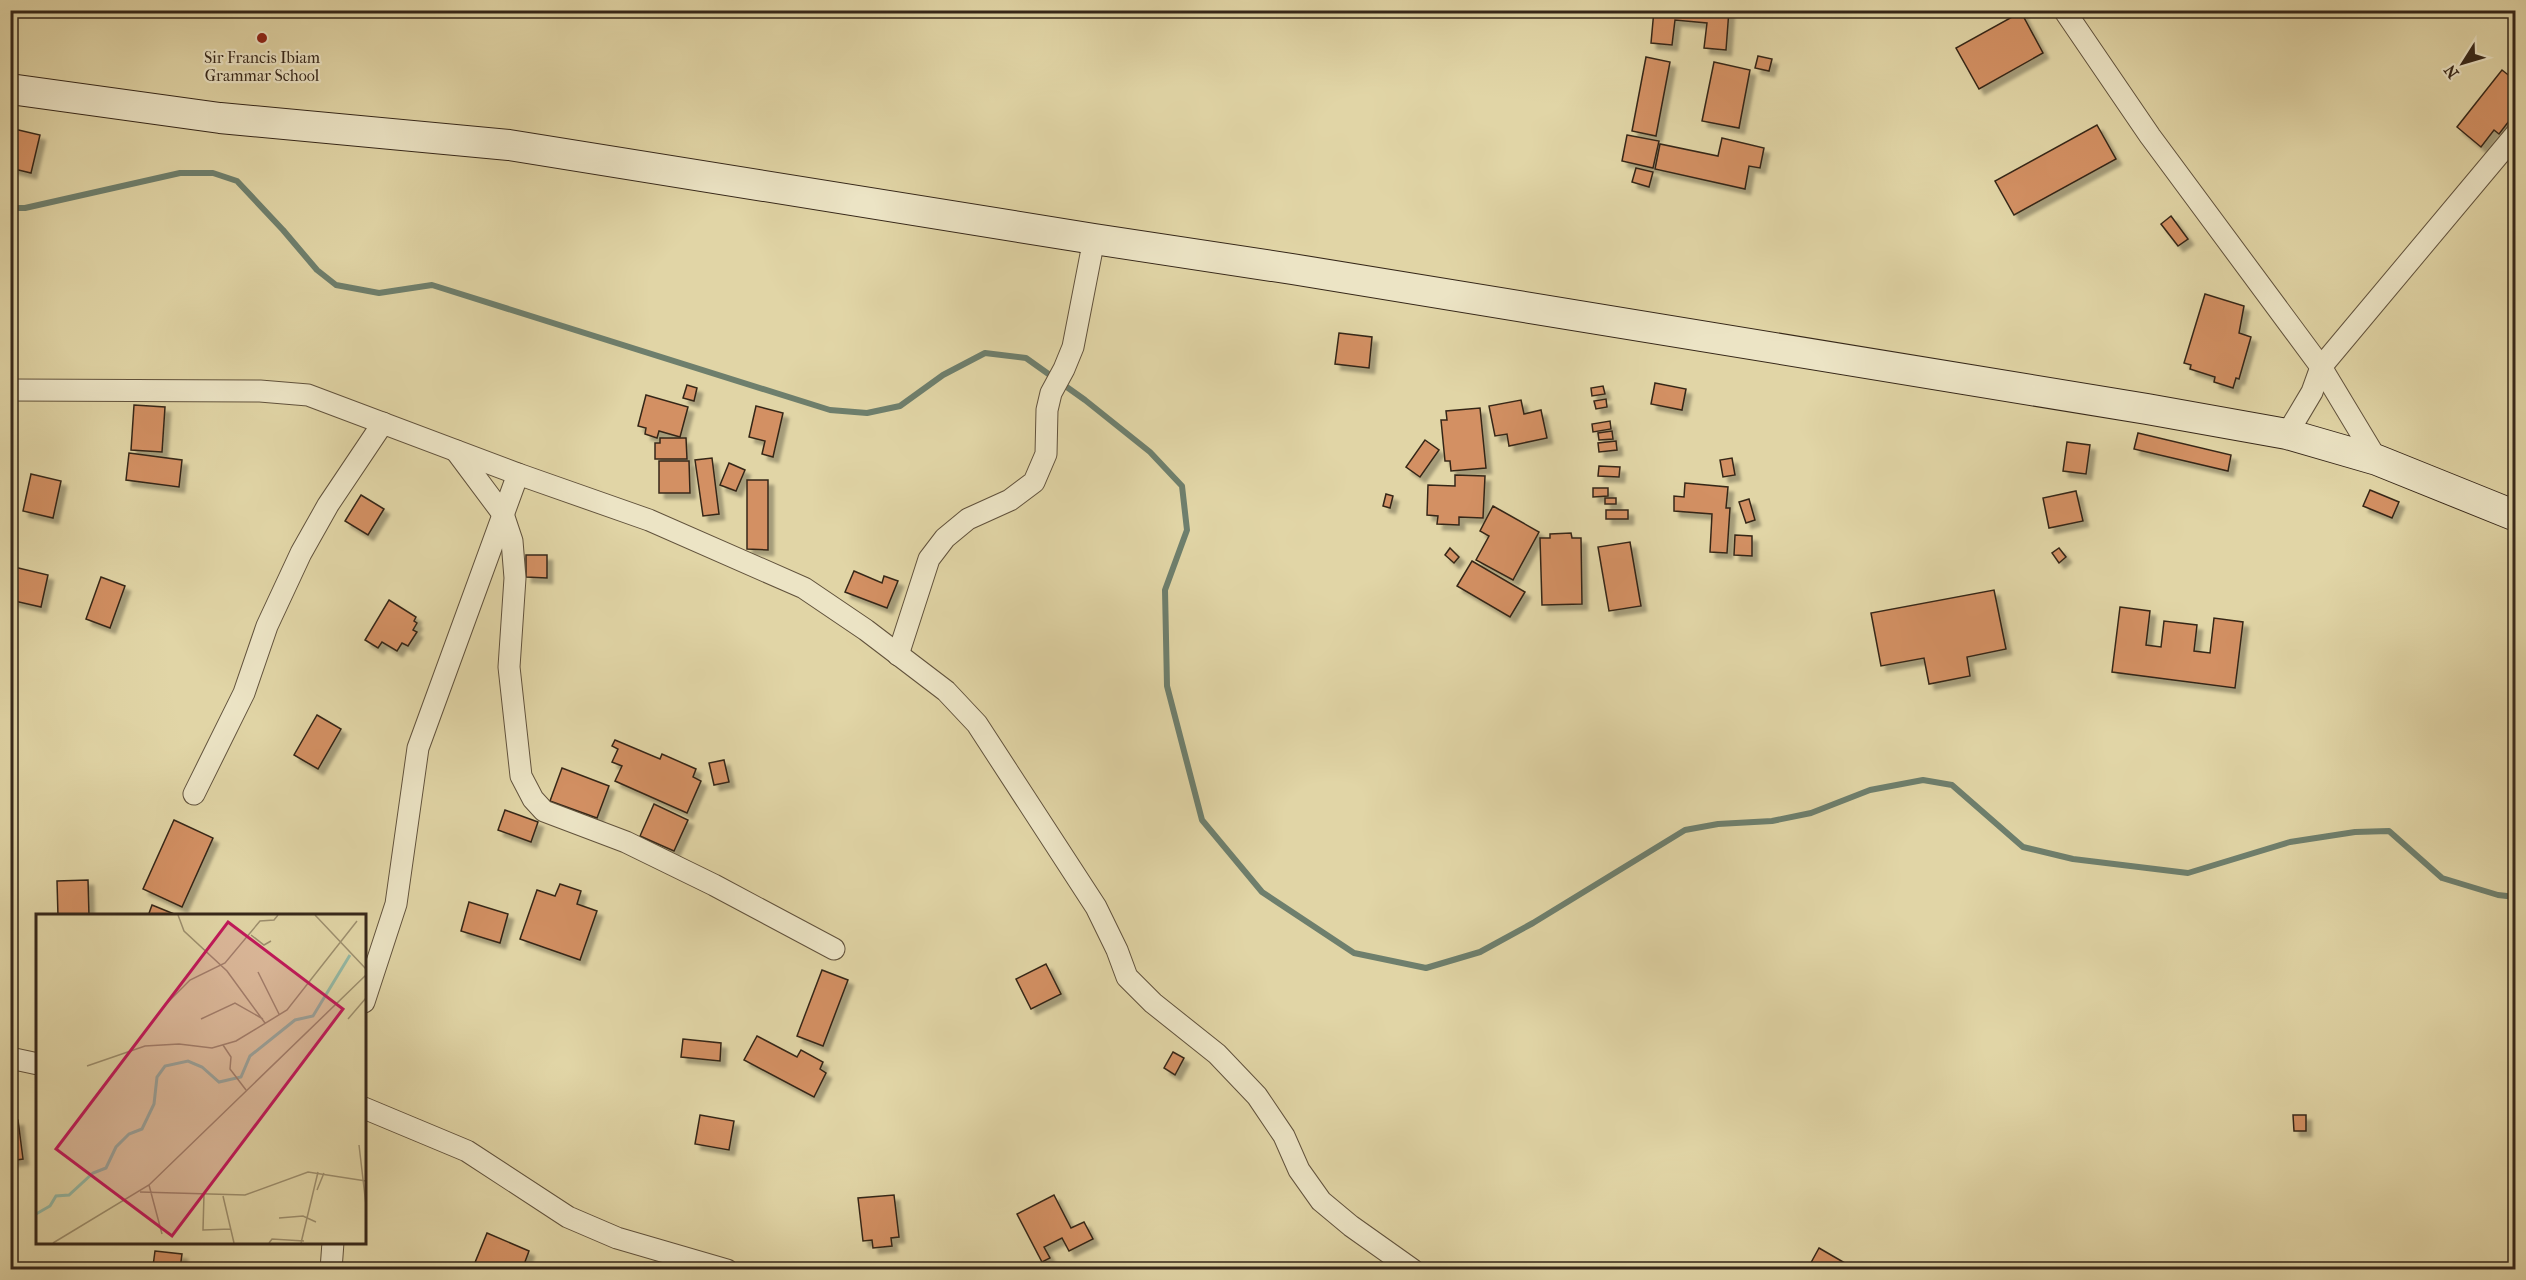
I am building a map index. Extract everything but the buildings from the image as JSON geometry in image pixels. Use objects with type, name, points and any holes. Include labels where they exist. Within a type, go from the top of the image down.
[{"type":"main road","points":[[10,89],[220,118],[509,145],[1094,239],[1292,268],[2147,408],[2287,434],[2377,460],[2516,516]]},
{"type":"street","points":[[2064,10],[2150,136],[2321,367],[2377,460]]},
{"type":"street","points":[[2287,434],[2312,392],[2321,367],[2516,134]]},
{"type":"street","points":[[898,655],[929,559],[945,538],[968,519],[1010,500],[1034,482],[1046,454],[1047,410],[1051,393],[1073,347],[1094,239]]},
{"type":"street","points":[[10,390],[260,391],[308,395],[518,474],[650,520],[804,588],[946,691],[977,724],[1096,907],[1127,977],[1153,1003],[1217,1054],[1257,1096],[1284,1136],[1299,1170],[1321,1201],[1351,1226],[1413,1269]]},
{"type":"street","points":[[194,794],[244,693],[267,626],[301,554],[327,505],[383,423]]},
{"type":"street","points":[[455,450],[503,514],[512,541],[515,578],[509,667],[521,776],[534,799],[544,811],[626,842],[714,885],[834,949]]},
{"type":"street","points":[[366,996],[396,904],[418,748],[518,474]]},
{"type":"street","points":[[10,1058],[36,1064]]},
{"type":"street","points":[[366,1109],[467,1151],[567,1217],[617,1238],[727,1269]]},
{"type":"street","points":[[331,1269],[333,1244]]},
{"type":"waterway","points":[[10,208],[25,208],[180,173],[213,173],[237,181],[317,270],[336,285],[379,293],[432,285],[830,410],[867,413],[900,406],[943,375],[985,353],[1026,358],[1085,400],[1150,452],[1182,486],[1187,530],[1165,590],[1167,686],[1202,820],[1262,892],[1354,953],[1426,968],[1480,952],[1533,923],[1685,830],[1718,824],[1772,821],[1811,813],[1870,790],[1923,780],[1952,785],[2023,847],[2073,859],[2188,873],[2290,842],[2355,832],[2389,831],[2442,878],[2498,895],[2516,897]]},
{"type":"place","name":"Sir Francis Ibiam Grammar School","points":[[262,38]]}]
